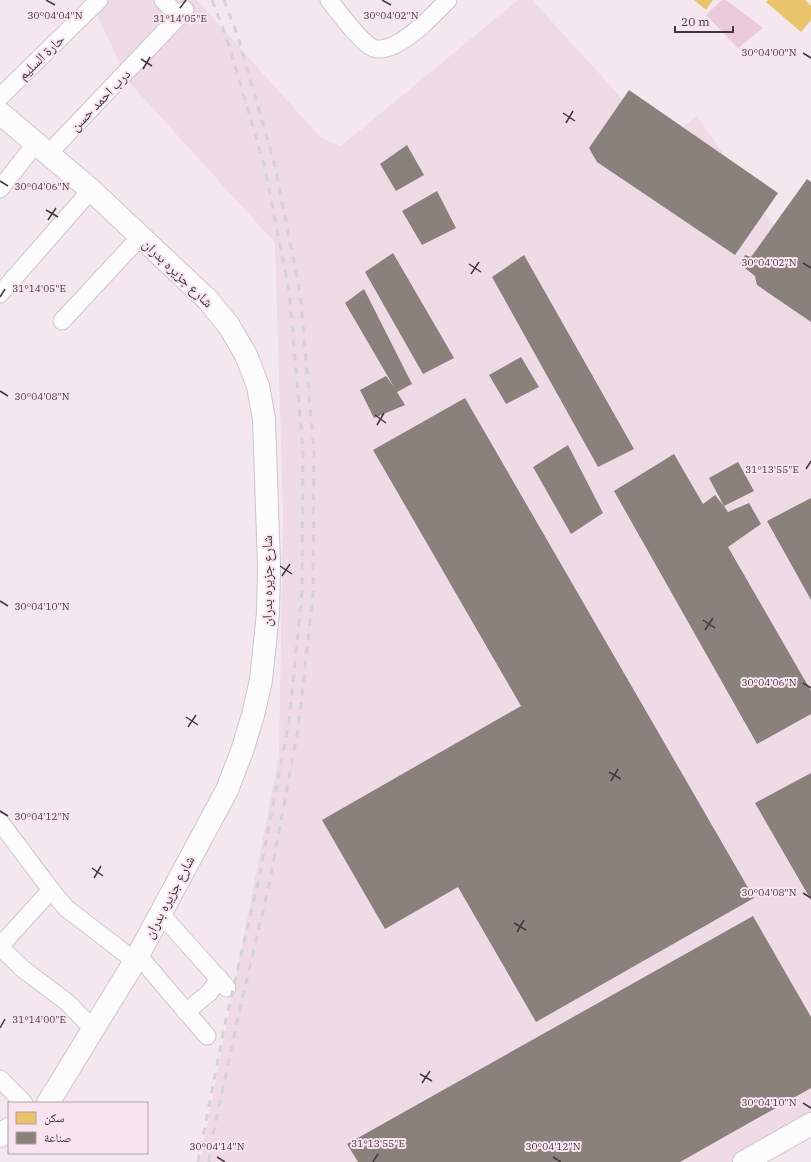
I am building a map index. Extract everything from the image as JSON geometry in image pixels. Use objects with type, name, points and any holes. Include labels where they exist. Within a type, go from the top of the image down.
[{"type":"street","name":"حارة السليم","points":[[0,97],[99,0]]},
{"type":"street","name":"درب احمد حسن","points":[[0,189],[182,14],[163,0]]},
{"type":"street","points":[[329,0],[361,38],[373,48],[387,49],[402,41],[428,21],[448,0]]},
{"type":"street","name":"شارع جزيره بدران","points":[[0,113],[91,190],[208,300],[229,326],[246,355],[258,386],[264,420],[269,566],[268,620],[262,673],[253,715],[242,751],[226,790],[136,958],[49,1102]]},
{"type":"street","points":[[0,294],[91,190]]},
{"type":"street","points":[[62,321],[140,236]]},
{"type":"street","points":[[0,822],[66,908],[83,922],[136,958],[207,1036]]},
{"type":"street","points":[[51,890],[0,947],[23,968],[68,1003],[93,1029]]},
{"type":"street","points":[[160,913],[223,983],[186,1012]]},
{"type":"street","points":[[0,1079],[23,1102]]},
{"type":"street","points":[[744,1162],[811,1124]]},
{"type":"street","points":[[0,1136],[8,1130]]},
{"type":"shaded area","points":[[90,0],[197,0],[321,138],[341,146],[518,0],[532,0],[663,143],[697,116],[811,278],[811,1127],[752,1162],[200,1162],[279,755],[283,511],[275,243],[128,81]]},
{"type":"shaded area","points":[[722,0],[726,0],[763,28],[738,48],[706,15]]},
{"type":"building: سكن","points":[[694,0],[713,0],[706,10]]},
{"type":"building: سكن","points":[[768,0],[805,0],[811,6],[811,20],[801,32],[766,2]]},
{"type":"building: صناعة","points":[[629,90],[778,193],[735,255],[597,162],[589,148]]},
{"type":"building: صناعة","points":[[407,145],[424,175],[396,191],[380,164]]},
{"type":"building: صناعة","points":[[807,179],[811,182],[811,322],[757,285],[755,276],[740,264],[745,255],[751,257]]},
{"type":"building: صناعة","points":[[437,191],[456,228],[422,245],[402,211]]},
{"type":"building: صناعة","points":[[393,253],[454,358],[423,374],[365,272]]},
{"type":"building: صناعة","points":[[524,255],[634,449],[598,467],[492,277]]},
{"type":"building: صناعة","points":[[364,289],[412,384],[397,392],[405,405],[374,418],[360,390],[386,376],[394,387],[345,303]]},
{"type":"building: صناعة","points":[[521,357],[539,387],[506,404],[489,375]]},
{"type":"building: صناعة","points":[[465,398],[754,898],[536,1022],[458,887],[385,929],[322,820],[521,706],[373,450]]},
{"type":"building: صناعة","points":[[568,445],[603,513],[571,534],[533,467]]},
{"type":"building: صناعة","points":[[674,454],[703,504],[715,495],[728,512],[749,503],[761,524],[728,547],[811,691],[811,714],[757,744],[614,491]]},
{"type":"building: صناعة","points":[[738,462],[754,491],[724,506],[709,478]]},
{"type":"building: صناعة","points":[[811,498],[811,600],[767,521]]},
{"type":"building: صناعة","points":[[811,773],[811,900],[755,803]]},
{"type":"building: صناعة","points":[[753,916],[811,1017],[811,1088],[680,1162],[358,1162],[347,1144]]},
{"type":"railway","points":[[198,1162],[226,1019],[258,883],[289,722],[302,591],[303,450],[289,290],[264,164],[227,39],[212,0]]},
{"type":"railway","points":[[209,1162],[211,1144],[237,1022],[269,885],[299,724],[313,593],[314,451],[300,292],[274,162],[238,37],[224,0]]}]
